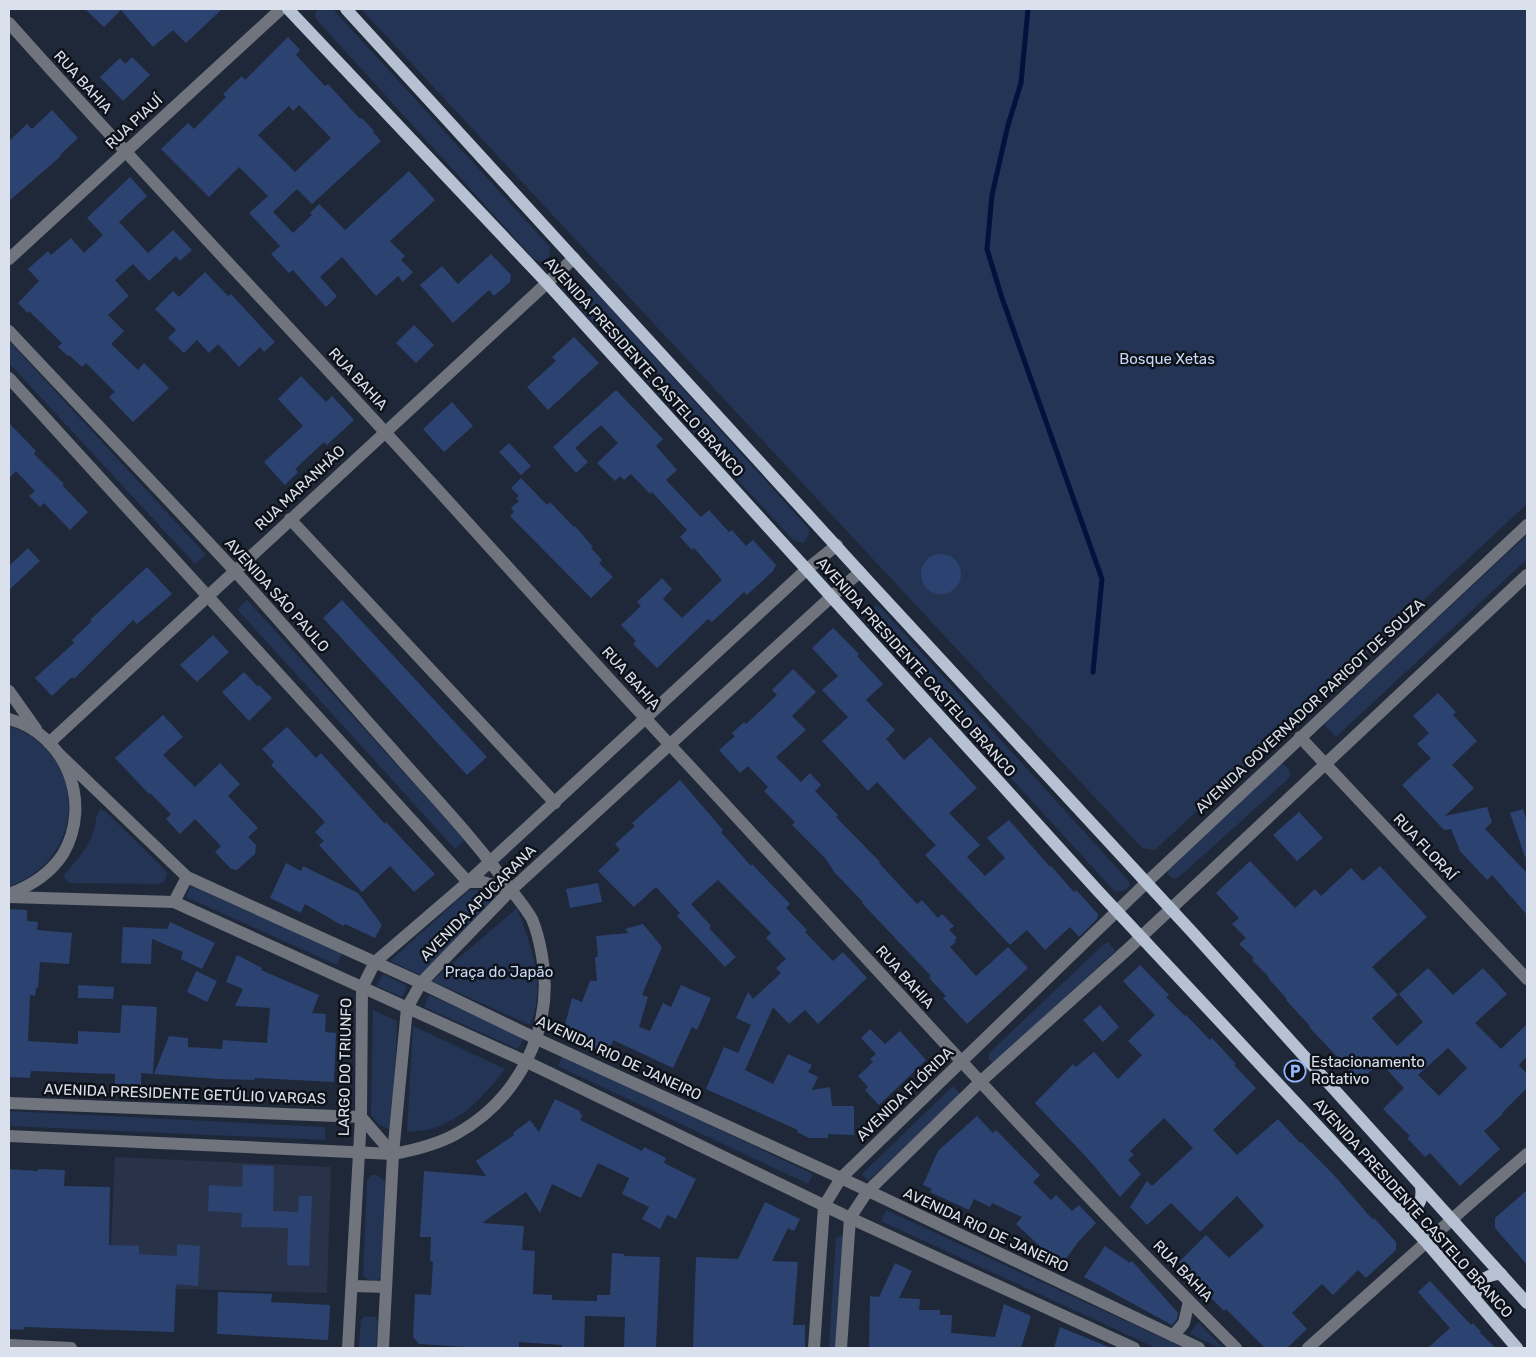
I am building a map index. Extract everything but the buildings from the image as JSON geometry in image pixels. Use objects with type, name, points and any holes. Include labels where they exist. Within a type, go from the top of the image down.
[{"type":"main road","name":"AVENIDA PRESIDENTE CASTELO BRANCO","points":[[288,9],[547,283],[1116,911],[1427,1243],[1517,1348]]},
{"type":"main road","name":"AVENIDA PRESIDENTE CASTELO BRANCO","points":[[346,9],[1146,883],[1527,1303]]},
{"type":"main road","points":[[1394,1208],[1402,1211],[1412,1210],[1419,1204],[1422,1195],[1421,1186]]},
{"type":"main road","points":[[1476,1298],[1476,1290],[1479,1283],[1485,1277],[1501,1274]]},
{"type":"street","name":"RUA PIAUÍ","points":[[9,260],[282,9]]},
{"type":"street","name":"RUA BAHIA","points":[[9,24],[125,152],[385,431],[646,720],[961,1063],[1236,1348]]},
{"type":"street","name":"RUA MARANHÃO","points":[[49,743],[574,258]]},
{"type":"street","name":"AVENIDA SÃO PAULO","points":[[9,330],[234,571],[491,861],[512,890]]},
{"type":"street","points":[[9,378],[468,882],[483,882],[512,890]]},
{"type":"street","points":[[290,519],[555,803]]},
{"type":"street","name":"AVENIDA GOVERNADOR PARIGOT DE SOUZA","points":[[1116,911],[1527,525]]},
{"type":"street","name":"AVENIDA APUCARANA","points":[[468,882],[646,720],[806,570],[836,545]]},
{"type":"street","name":"AVENIDA APUCARANA","points":[[383,1348],[393,1154],[407,1008],[421,983],[512,890],[830,597],[860,572]]},
{"type":"street","points":[[841,1348],[850,1218],[867,1192],[980,1082],[1141,937],[1527,575]]},
{"type":"street","points":[[9,691],[39,734]]},
{"type":"street","points":[[9,719],[27,726],[39,734],[58,753],[71,776],[74,790],[75,817],[68,843],[62,855],[44,875],[9,895]]},
{"type":"street","name":"RUA FLORAÍ","points":[[1300,737],[1527,980]]},
{"type":"street","name":"AVENIDA RIO DE JANEIRO","points":[[58,753],[187,877],[421,983],[841,1178],[1199,1348]]},
{"type":"street","points":[[174,902],[187,877]]},
{"type":"street","name":"LARGO DO TRIUNFO","points":[[468,882],[375,962],[362,988],[359,1152],[393,1154],[432,1145],[459,1132],[472,1124],[505,1093],[527,1062],[537,1038],[542,1019],[545,998],[543,962],[541,946],[532,919],[512,890]]},
{"type":"street","points":[[9,895],[174,902],[527,1062],[824,1206],[1134,1348]]},
{"type":"street","name":"AVENIDA FLÓRIDA","points":[[814,1348],[824,1206],[841,1178],[1116,911]]},
{"type":"street","name":"AVENIDA PRESIDENTE GETÚLIO VARGAS","points":[[9,1103],[361,1117]]},
{"type":"street","points":[[361,1117],[393,1154]]},
{"type":"street","points":[[9,1136],[359,1152],[348,1348]]},
{"type":"street","points":[[1308,1348],[1527,1154]]},
{"type":"street","points":[[352,1286],[386,1287]]},
{"type":"street","points":[[1173,1336],[1184,1323],[1189,1301]]},
{"type":"street","points":[[9,1345],[70,1348]]},
{"type":"shaded area","points":[[115,1157],[331,1167],[327,1293],[109,1287]]},
{"type":"green space","points":[[318,9],[333,9],[550,247],[549,257],[542,262],[534,259],[316,19],[315,14]]},
{"type":"green space","name":"Bosque Xetas","points":[[361,9],[1527,9],[1527,504],[1155,850],[1142,848]]},
{"type":"green space","points":[[588,290],[595,291],[809,529],[808,537],[803,543],[793,540],[580,308],[580,296]]},
{"type":"green space","points":[[9,341],[206,555],[195,564],[9,363]]},
{"type":"green space","points":[[1527,535],[1527,559],[1336,737],[1324,724]]},
{"type":"green space","points":[[247,600],[465,840],[455,849],[237,609]]},
{"type":"green space","points":[[876,605],[880,607],[1128,880],[1130,885],[1126,890],[1115,892],[867,620],[867,613]]},
{"type":"green space","points":[[9,726],[35,739],[54,758],[65,781],[69,806],[65,831],[54,854],[35,873],[9,886]]},
{"type":"green space","points":[[1284,764],[1291,775],[1287,780],[1179,877],[1173,879],[1168,874],[1167,869],[1275,766]]},
{"type":"green space","points":[[101,809],[162,867],[167,873],[165,881],[160,884],[70,883],[65,880],[64,875],[88,844]]},
{"type":"green space","points":[[191,886],[342,953],[337,965],[186,897]]},
{"type":"green space","points":[[469,890],[491,890],[508,900],[421,975],[390,961]]},
{"type":"green space","name":"Praça do Japão","points":[[517,908],[532,951],[537,981],[535,1010],[530,1025],[432,981]]},
{"type":"green space","points":[[1108,942],[1115,950],[1113,953],[997,1062],[994,1063],[989,1060],[989,1053]]},
{"type":"green space","points":[[383,974],[407,986],[402,997],[377,986]]},
{"type":"green space","points":[[429,995],[524,1037],[518,1049],[424,1007]]},
{"type":"green space","points":[[373,1010],[397,1021],[393,1130],[379,1125],[371,1115]]},
{"type":"green space","points":[[413,1026],[505,1069],[481,1097],[463,1113],[442,1125],[421,1131],[407,1132]]},
{"type":"green space","points":[[563,1056],[813,1174],[808,1184],[558,1066]]},
{"type":"green space","points":[[953,1086],[961,1095],[868,1181],[862,1174]]},
{"type":"green space","points":[[9,1111],[325,1127],[325,1140],[9,1126]]},
{"type":"green space","points":[[371,1175],[377,1175],[385,1181],[381,1276],[376,1281],[367,1279],[363,1275],[367,1181]]},
{"type":"green space","points":[[886,1210],[1184,1348],[1156,1348],[881,1221]]},
{"type":"green space","points":[[843,1236],[839,1348],[829,1348],[836,1237]]},
{"type":"green space","points":[[365,1316],[375,1317],[378,1320],[376,1348],[361,1348],[359,1346],[361,1320]]},
{"type":"green space","points":[[1198,1322],[1223,1348],[1190,1334]]},
{"type":"waterway","points":[[1028,9],[1021,83],[1008,125],[992,195],[987,249],[1001,295],[1102,579],[1093,672]]},
{"type":"place","name":"Estacionamento Rotativo","points":[[1295,1071]]}]
